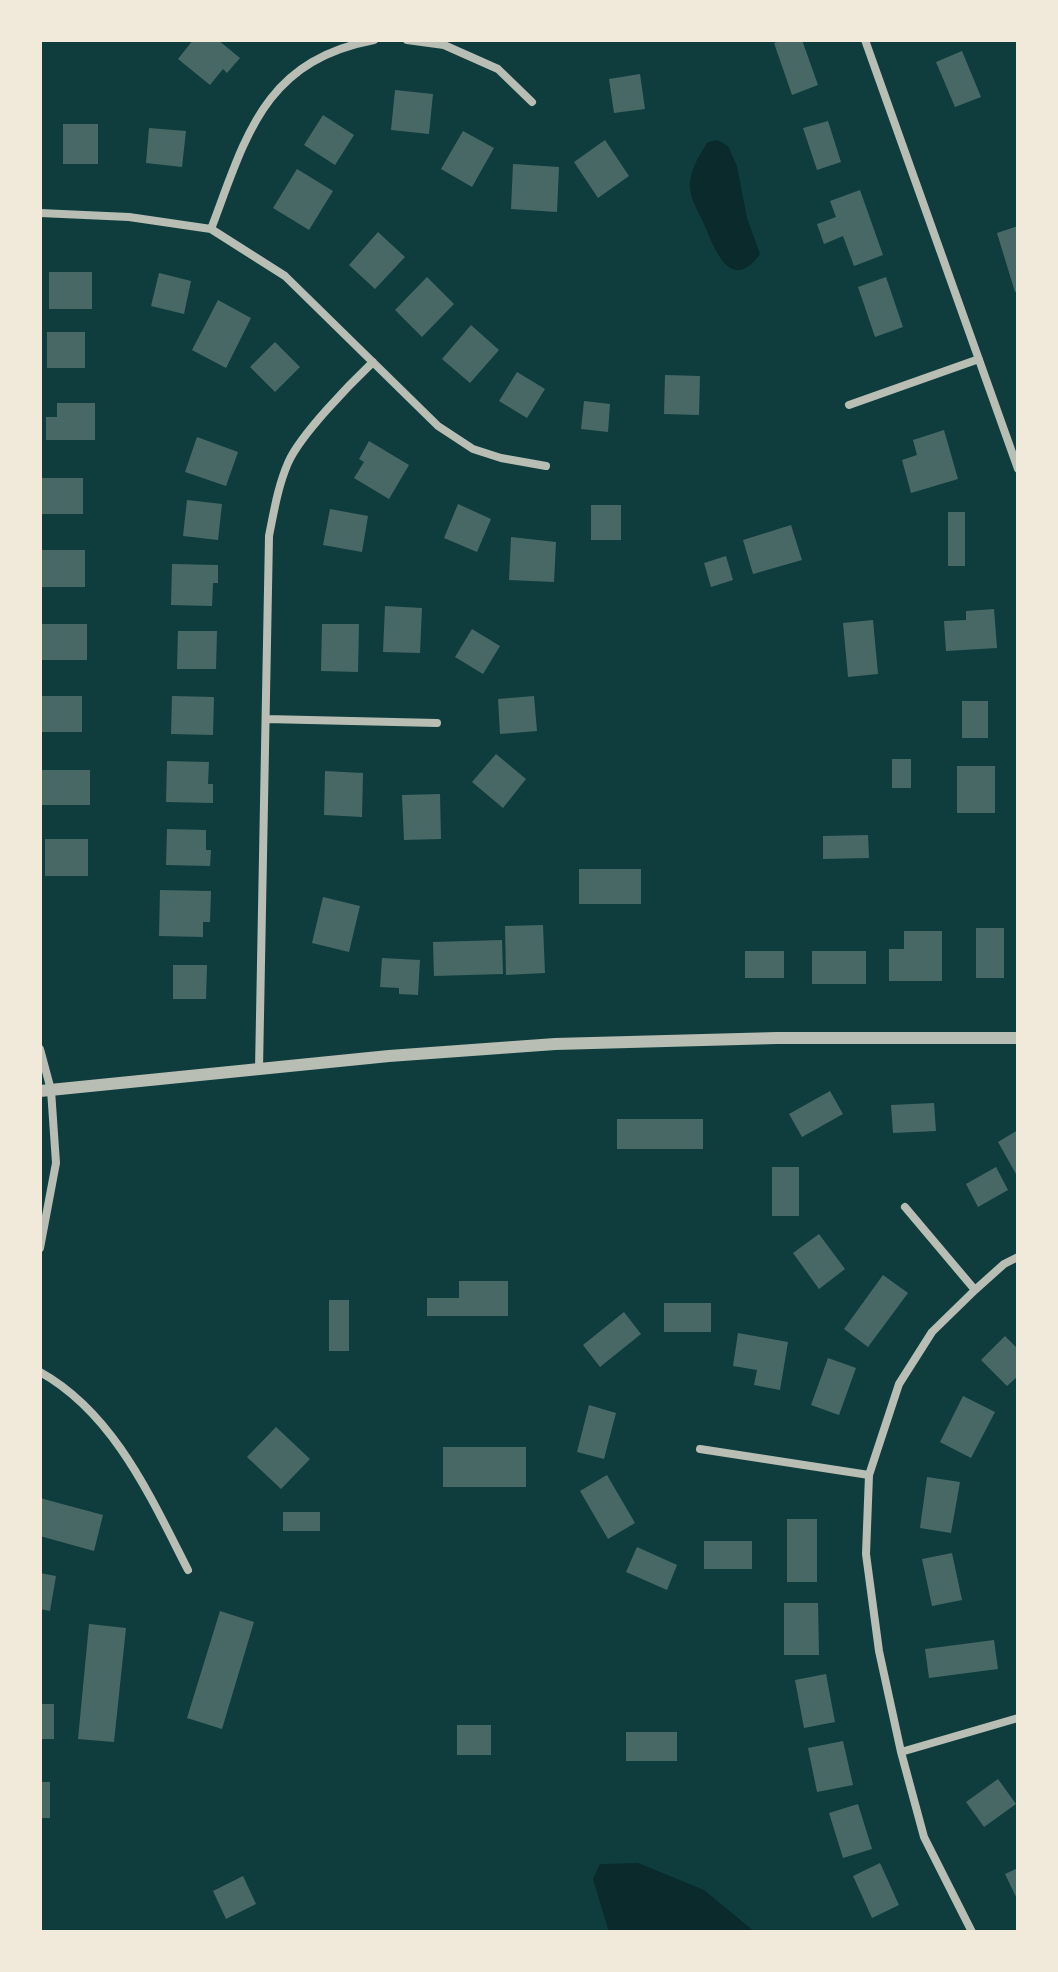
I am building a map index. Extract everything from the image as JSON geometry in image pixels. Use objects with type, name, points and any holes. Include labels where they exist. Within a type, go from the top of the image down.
[{"type":"street","points":[[211,229],[244,139],[285,80],[351,44],[374,40]]},
{"type":"street","points":[[407,40],[444,45],[498,69],[532,102]]},
{"type":"street","points":[[865,40],[1018,469]]},
{"type":"street","points":[[40,213],[129,217],[211,229],[285,276],[438,426],[473,449],[501,458],[546,466]]},
{"type":"street","points":[[849,405],[979,359]]},
{"type":"street","points":[[259,1069],[269,536],[289,460],[318,422],[373,362]]},
{"type":"street","points":[[266,719],[437,723]]},
{"type":"street","points":[[45,1090],[555,1044],[777,1038],[1018,1038]]},
{"type":"street","points":[[40,1049],[56,1163],[40,1248]]},
{"type":"street","points":[[905,1207],[975,1290]]},
{"type":"street","points":[[972,1932],[924,1837],[901,1752],[879,1651],[866,1554],[869,1475],[899,1384],[932,1332],[1004,1264],[1018,1257]]},
{"type":"street","points":[[40,1372],[62,1384],[123,1450],[188,1570]]},
{"type":"street","points":[[700,1449],[869,1475]]},
{"type":"street","points":[[901,1752],[1018,1718]]},
{"type":"water","points":[[717,140],[728,146],[737,166],[747,218],[760,254],[741,270],[732,269],[719,255],[691,193],[691,177],[696,161],[708,142]]},
{"type":"water","points":[[638,1863],[704,1890],[755,1932],[609,1932],[593,1879],[600,1864]]},
{"type":"building","points":[[193,40],[218,40],[240,58],[227,73],[223,69],[210,85],[178,59]]},
{"type":"building","points":[[802,40],[818,85],[792,95],[774,43]]},
{"type":"building","points":[[962,51],[981,97],[955,107],[936,62]]},
{"type":"building","points":[[640,74],[645,109],[614,113],[609,79]]},
{"type":"building","points":[[395,90],[433,94],[429,134],[391,130]]},
{"type":"building","points":[[323,115],[354,135],[335,165],[304,145]]},
{"type":"building","points":[[828,121],[841,162],[817,170],[803,128]]},
{"type":"building","points":[[63,124],[98,124],[98,164],[63,164]]},
{"type":"building","points":[[149,128],[186,131],[182,167],[146,163]]},
{"type":"building","points":[[463,131],[494,148],[472,187],[441,169]]},
{"type":"building","points":[[605,140],[629,176],[598,198],[574,162]]},
{"type":"building","points":[[513,164],[559,167],[557,212],[511,209]]},
{"type":"building","points":[[297,169],[333,191],[309,230],[273,208]]},
{"type":"building","points":[[860,190],[883,255],[854,266],[843,236],[824,244],[817,224],[836,217],[830,201]]},
{"type":"building","points":[[1018,226],[1018,291],[1015,292],[997,233]]},
{"type":"building","points":[[378,232],[405,257],[375,289],[349,265]]},
{"type":"building","points":[[49,272],[92,272],[92,309],[49,309]]},
{"type":"building","points":[[159,273],[191,281],[184,314],[151,306]]},
{"type":"building","points":[[427,277],[454,304],[422,337],[395,310]]},
{"type":"building","points":[[886,277],[903,327],[875,337],[858,287]]},
{"type":"building","points":[[218,300],[251,318],[226,368],[192,350]]},
{"type":"building","points":[[471,325],[499,350],[470,383],[442,359]]},
{"type":"building","points":[[47,332],[85,332],[85,368],[47,368]]},
{"type":"building","points":[[275,342],[300,367],[275,392],[250,367]]},
{"type":"building","points":[[517,372],[545,389],[527,418],[499,401]]},
{"type":"building","points":[[665,375],[700,376],[699,415],[664,414]]},
{"type":"building","points":[[584,401],[610,404],[608,432],[581,429]]},
{"type":"building","points":[[57,403],[95,403],[95,440],[46,440],[46,417],[57,417]]},
{"type":"building","points":[[944,430],[958,479],[911,493],[902,460],[917,455],[913,440]]},
{"type":"building","points":[[197,437],[238,452],[226,486],[185,472]]},
{"type":"building","points":[[369,441],[409,465],[389,499],[354,478],[364,462],[359,459]]},
{"type":"building","points":[[42,478],[83,478],[83,514],[42,514]]},
{"type":"building","points":[[187,500],[222,504],[218,540],[183,536]]},
{"type":"building","points":[[458,504],[491,519],[477,552],[444,538]]},
{"type":"building","points":[[591,505],[621,505],[621,540],[591,540]]},
{"type":"building","points":[[330,509],[368,516],[362,552],[323,545]]},
{"type":"building","points":[[948,512],[965,512],[965,566],[948,566]]},
{"type":"building","points":[[791,525],[802,560],[753,574],[743,540]]},
{"type":"building","points":[[511,537],[556,542],[554,582],[509,580]]},
{"type":"building","points":[[42,550],[85,550],[85,587],[42,587]]},
{"type":"building","points":[[726,556],[733,580],[711,587],[704,563]]},
{"type":"building","points":[[172,564],[218,565],[218,583],[213,583],[212,606],[171,605]]},
{"type":"building","points":[[385,606],[422,608],[420,653],[383,652]]},
{"type":"building","points":[[994,609],[997,648],[946,651],[944,621],[966,620],[966,611]]},
{"type":"building","points":[[873,620],[878,674],[848,677],[843,623]]},
{"type":"building","points":[[41,624],[87,624],[87,660],[41,660]]},
{"type":"building","points":[[322,624],[359,624],[358,672],[321,671]]},
{"type":"building","points":[[472,629],[500,646],[483,674],[455,657]]},
{"type":"building","points":[[178,631],[217,631],[216,669],[177,669]]},
{"type":"building","points":[[40,696],[82,696],[82,732],[40,732]]},
{"type":"building","points":[[172,696],[214,697],[213,735],[171,734]]},
{"type":"building","points":[[534,696],[537,731],[500,734],[498,699]]},
{"type":"building","points":[[962,701],[988,701],[988,738],[962,738]]},
{"type":"building","points":[[496,754],[526,779],[503,808],[472,782]]},
{"type":"building","points":[[892,759],[911,759],[911,788],[892,788]]},
{"type":"building","points":[[167,761],[209,762],[208,784],[213,784],[213,803],[166,802]]},
{"type":"building","points":[[957,766],[995,766],[995,813],[957,813]]},
{"type":"building","points":[[40,770],[90,770],[90,805],[40,805]]},
{"type":"building","points":[[325,771],[363,773],[362,817],[324,815]]},
{"type":"building","points":[[440,794],[441,839],[404,840],[402,795]]},
{"type":"building","points":[[167,829],[206,830],[206,850],[211,850],[210,866],[166,865]]},
{"type":"building","points":[[868,835],[869,858],[823,859],[823,836]]},
{"type":"building","points":[[45,839],[88,839],[88,876],[45,876]]},
{"type":"building","points":[[579,869],[641,869],[641,904],[579,904]]},
{"type":"building","points":[[160,890],[211,891],[210,922],[203,922],[203,937],[159,936]]},
{"type":"building","points":[[323,897],[360,906],[349,952],[312,943]]},
{"type":"building","points":[[543,925],[545,973],[506,975],[505,926]]},
{"type":"building","points":[[976,928],[1004,928],[1004,978],[976,978]]},
{"type":"building","points":[[904,931],[942,931],[942,981],[889,981],[889,949],[904,949]]},
{"type":"building","points":[[502,940],[503,974],[434,976],[433,942]]},
{"type":"building","points":[[745,951],[784,951],[784,978],[745,978]]},
{"type":"building","points":[[812,951],[866,951],[866,984],[812,984]]},
{"type":"building","points":[[382,958],[420,960],[418,995],[399,994],[399,988],[380,987]]},
{"type":"building","points":[[173,965],[207,965],[206,999],[173,999]]},
{"type":"building","points":[[830,1091],[843,1114],[802,1137],[789,1114]]},
{"type":"building","points":[[934,1103],[936,1131],[893,1133],[891,1105]]},
{"type":"building","points":[[617,1119],[703,1119],[703,1149],[617,1149]]},
{"type":"building","points":[[1018,1130],[1018,1172],[1016,1174],[998,1142]]},
{"type":"building","points":[[772,1167],[799,1167],[799,1216],[772,1216]]},
{"type":"building","points":[[996,1167],[1008,1190],[978,1207],[966,1184]]},
{"type":"building","points":[[819,1234],[845,1269],[819,1289],[793,1253]]},
{"type":"building","points":[[883,1275],[908,1293],[868,1347],[844,1329]]},
{"type":"building","points":[[459,1281],[508,1281],[508,1316],[427,1316],[427,1298],[459,1298]]},
{"type":"building","points":[[329,1300],[349,1300],[349,1351],[329,1351]]},
{"type":"building","points":[[664,1303],[711,1303],[711,1332],[664,1332]]},
{"type":"building","points":[[624,1312],[641,1334],[600,1367],[583,1345]]},
{"type":"building","points":[[738,1333],[788,1342],[780,1390],[754,1385],[757,1370],[733,1366]]},
{"type":"building","points":[[1005,1336],[1018,1349],[1018,1376],[1007,1386],[981,1360]]},
{"type":"building","points":[[828,1358],[856,1368],[839,1415],[811,1405]]},
{"type":"building","points":[[963,1396],[995,1412],[971,1458],[940,1442]]},
{"type":"building","points":[[589,1405],[616,1413],[604,1459],[577,1452]]},
{"type":"building","points":[[276,1427],[310,1459],[281,1489],[247,1457]]},
{"type":"building","points":[[443,1447],[526,1447],[526,1487],[443,1487]]},
{"type":"building","points":[[607,1475],[635,1523],[608,1539],[580,1491]]},
{"type":"building","points":[[927,1477],[960,1482],[951,1533],[920,1528]]},
{"type":"building","points":[[40,1498],[103,1515],[94,1551],[40,1536]]},
{"type":"building","points":[[283,1512],[320,1512],[320,1531],[283,1531]]},
{"type":"building","points":[[787,1519],[817,1519],[817,1582],[787,1582]]},
{"type":"building","points":[[704,1541],[752,1541],[752,1569],[704,1569]]},
{"type":"building","points":[[637,1547],[677,1565],[667,1590],[626,1572]]},
{"type":"building","points":[[952,1553],[962,1600],[932,1606],[922,1559]]},
{"type":"building","points":[[40,1573],[56,1576],[50,1611],[40,1609]]},
{"type":"building","points":[[784,1603],[818,1603],[819,1655],[784,1655]]},
{"type":"building","points":[[220,1611],[254,1622],[222,1729],[187,1718]]},
{"type":"building","points":[[89,1624],[126,1628],[114,1742],[78,1739]]},
{"type":"building","points":[[994,1640],[998,1669],[929,1678],[925,1649]]},
{"type":"building","points":[[826,1674],[835,1722],[804,1728],[795,1680]]},
{"type":"building","points":[[40,1704],[54,1704],[54,1739],[40,1739]]},
{"type":"building","points":[[457,1725],[491,1725],[491,1755],[457,1755]]},
{"type":"building","points":[[626,1732],[677,1732],[677,1761],[626,1761]]},
{"type":"building","points":[[843,1741],[853,1785],[817,1792],[808,1748]]},
{"type":"building","points":[[998,1779],[1016,1804],[984,1827],[966,1802]]},
{"type":"building","points":[[40,1782],[50,1782],[50,1818],[40,1818]]},
{"type":"building","points":[[858,1804],[872,1849],[843,1858],[829,1813]]},
{"type":"building","points":[[880,1863],[899,1905],[872,1918],[853,1876]]},
{"type":"building","points":[[1018,1868],[1018,1901],[1005,1874]]},
{"type":"building","points":[[243,1876],[256,1904],[226,1919],[213,1891]]}]
